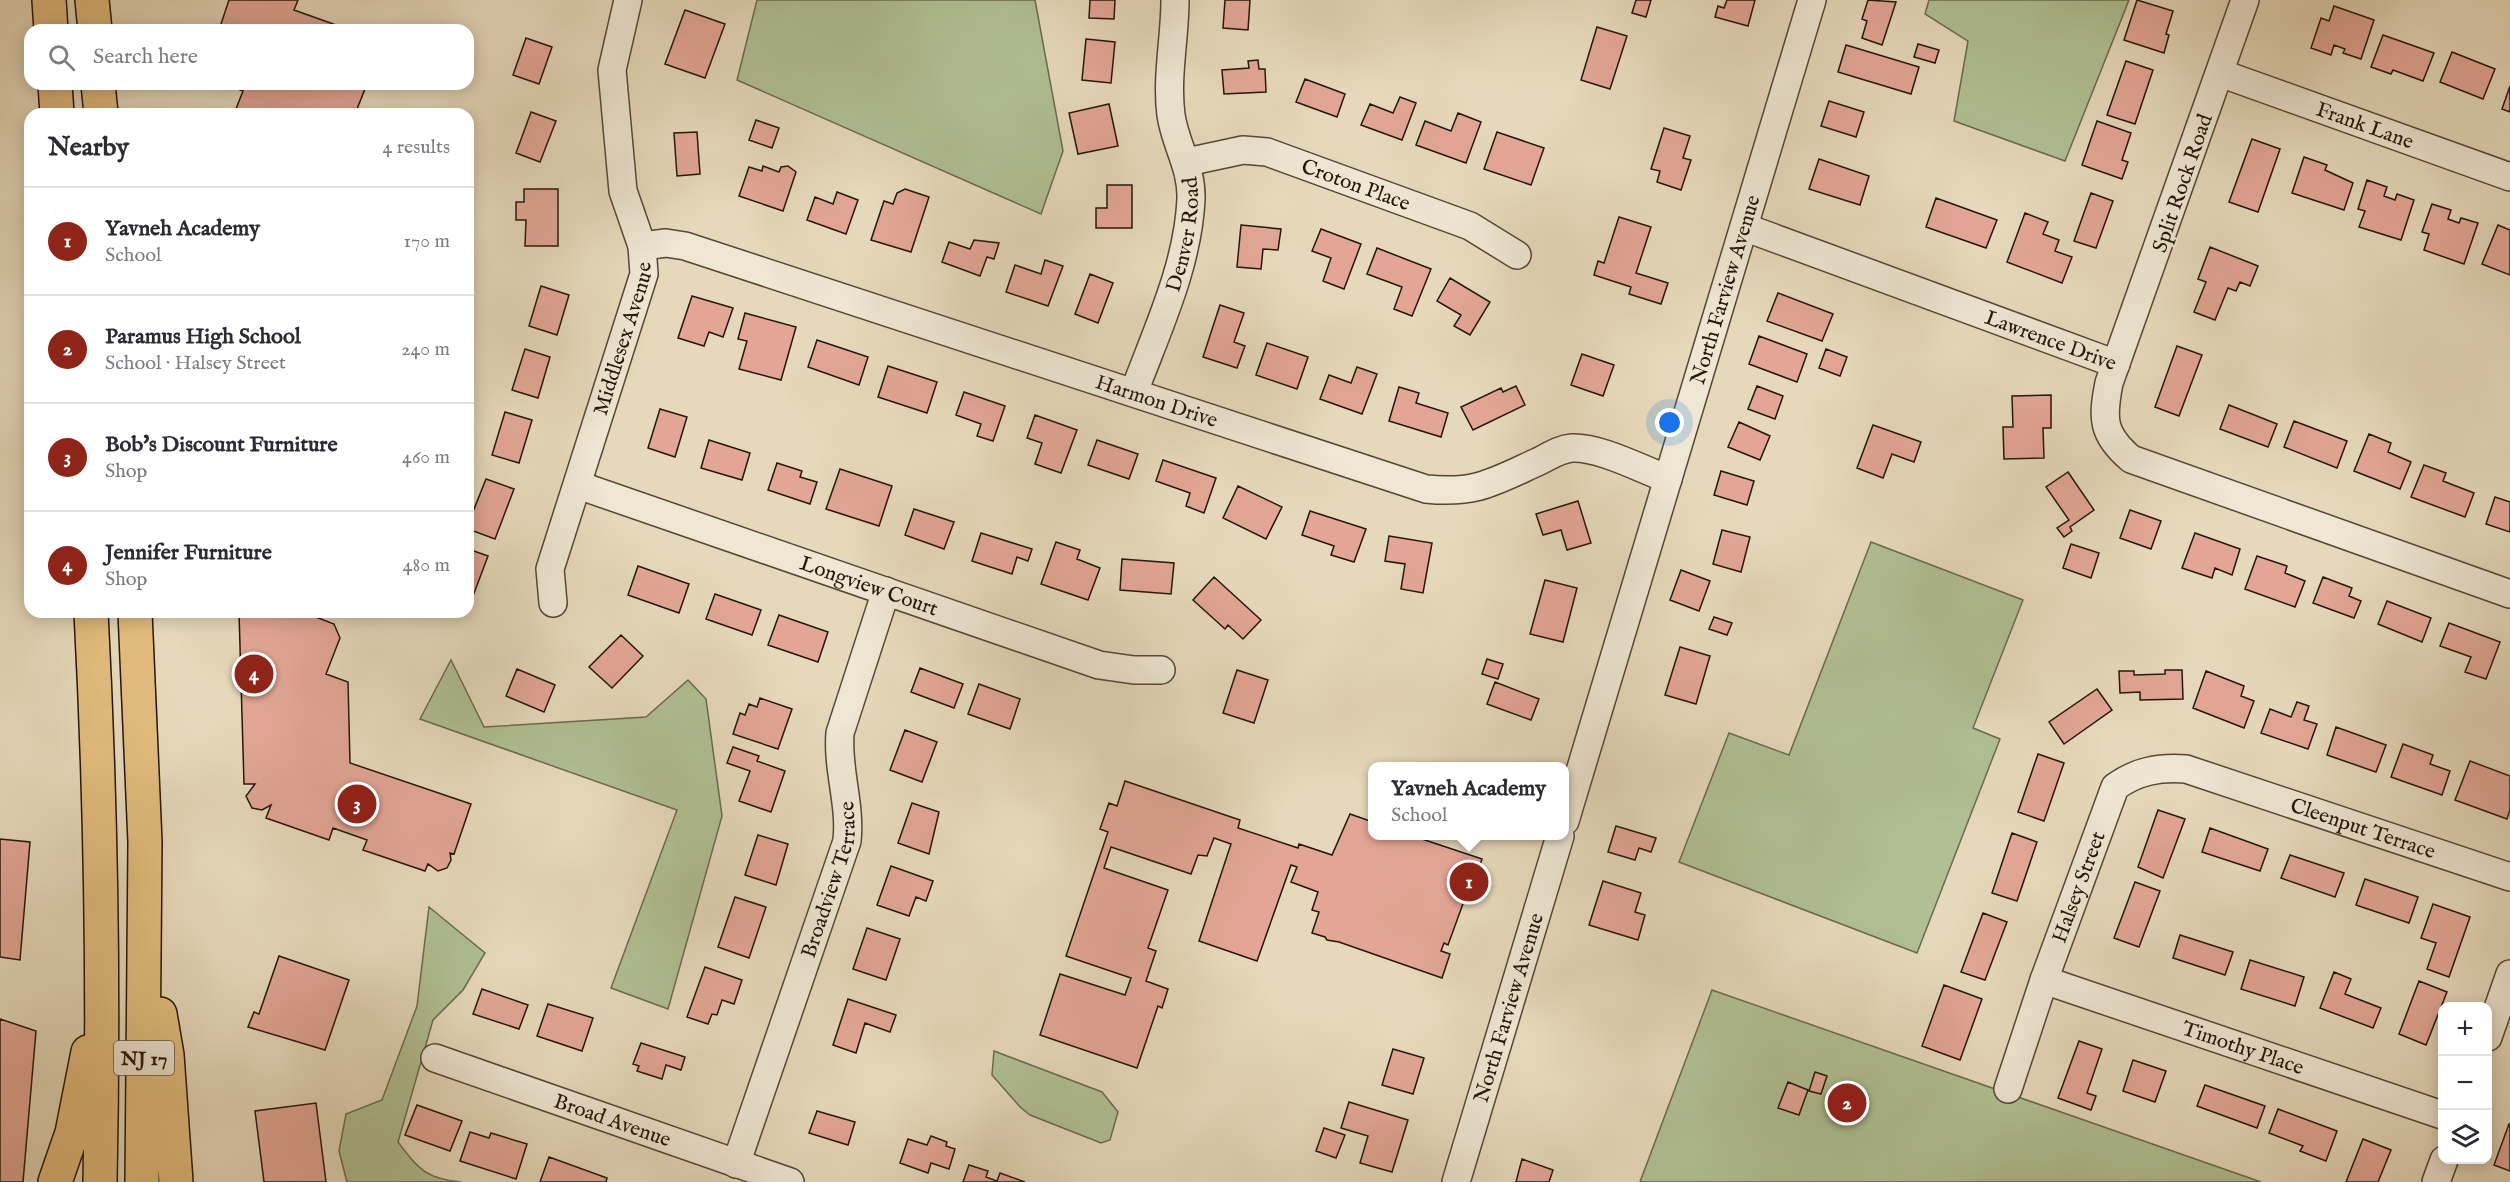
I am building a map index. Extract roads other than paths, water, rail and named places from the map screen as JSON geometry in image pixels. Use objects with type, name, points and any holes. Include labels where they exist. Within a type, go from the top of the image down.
[{"type":"highway","points":[[49,0],[51,24]]},
{"type":"highway","points":[[92,0],[94,24]]},
{"type":"highway","points":[[55,90],[57,108]]},
{"type":"highway","points":[[98,90],[100,108]]},
{"type":"highway","name":"NJ 17","points":[[92,618],[99,742],[102,980],[100,1182]]},
{"type":"highway","name":"NJ 17","points":[[135,618],[142,740],[144,934],[142,1182]]},
{"type":"highway","points":[[144,934],[167,1055],[176,1182]]},
{"type":"highway","points":[[55,1182],[72,1133],[102,980]]},
{"type":"street","name":"Middlesex Avenue","points":[[553,603],[550,569],[644,274],[642,246],[622,191],[612,70],[628,0]]},
{"type":"street","name":"Denver Road","points":[[1134,392],[1181,264],[1188,230],[1191,196],[1187,162],[1171,118],[1169,93],[1175,0]]},
{"type":"street","name":"North Farview Avenue","points":[[1569,807],[1812,0]]},
{"type":"street","name":"Split Rock Road","points":[[2116,364],[2245,0]]},
{"type":"street","name":"Frank Lane","points":[[2220,73],[2510,177]]},
{"type":"street","name":"Croton Place","points":[[1187,162],[1243,150],[1267,152],[1470,226],[1517,255]]},
{"type":"street","name":"Lawrence Drive","points":[[1744,227],[2116,364],[2109,383],[2104,418],[2109,435],[2131,459],[2510,594]]},
{"type":"street","name":"Harmon Drive","points":[[642,246],[666,243],[686,246],[1426,489],[1451,492],[1475,489],[1555,452],[1572,448],[1594,451],[1668,480]]},
{"type":"street","name":"Longview Court","points":[[578,485],[1099,664],[1134,670],[1161,670]]},
{"type":"street","name":"Broadview Terrace","points":[[736,1164],[847,841],[849,819],[838,752],[840,733],[886,591]]},
{"type":"street","name":"Halsey Street","points":[[2008,1089],[2044,980],[2115,787],[2144,771],[2166,768],[2186,769],[2217,780]]},
{"type":"street","name":"Cleenput Terrace","points":[[2217,780],[2510,877]]},
{"type":"street","name":"North Farview Avenue","points":[[1456,1182],[1559,840]]},
{"type":"street","points":[[2492,1023],[2510,974]]},
{"type":"street","name":"Timothy Place","points":[[2044,980],[2438,1114]]},
{"type":"street","name":"Broad Avenue","points":[[435,1059],[790,1182]]},
{"type":"street","points":[[2436,1182],[2443,1164]]},
{"type":"place","name":"Jennifer Furniture","points":[[254,674]]},
{"type":"place","name":"Bob's Discount Furniture","points":[[357,804]]},
{"type":"place","name":"Yavneh Academy","points":[[1469,882]]},
{"type":"place","name":"Paramus High School","points":[[1847,1103]]}]
